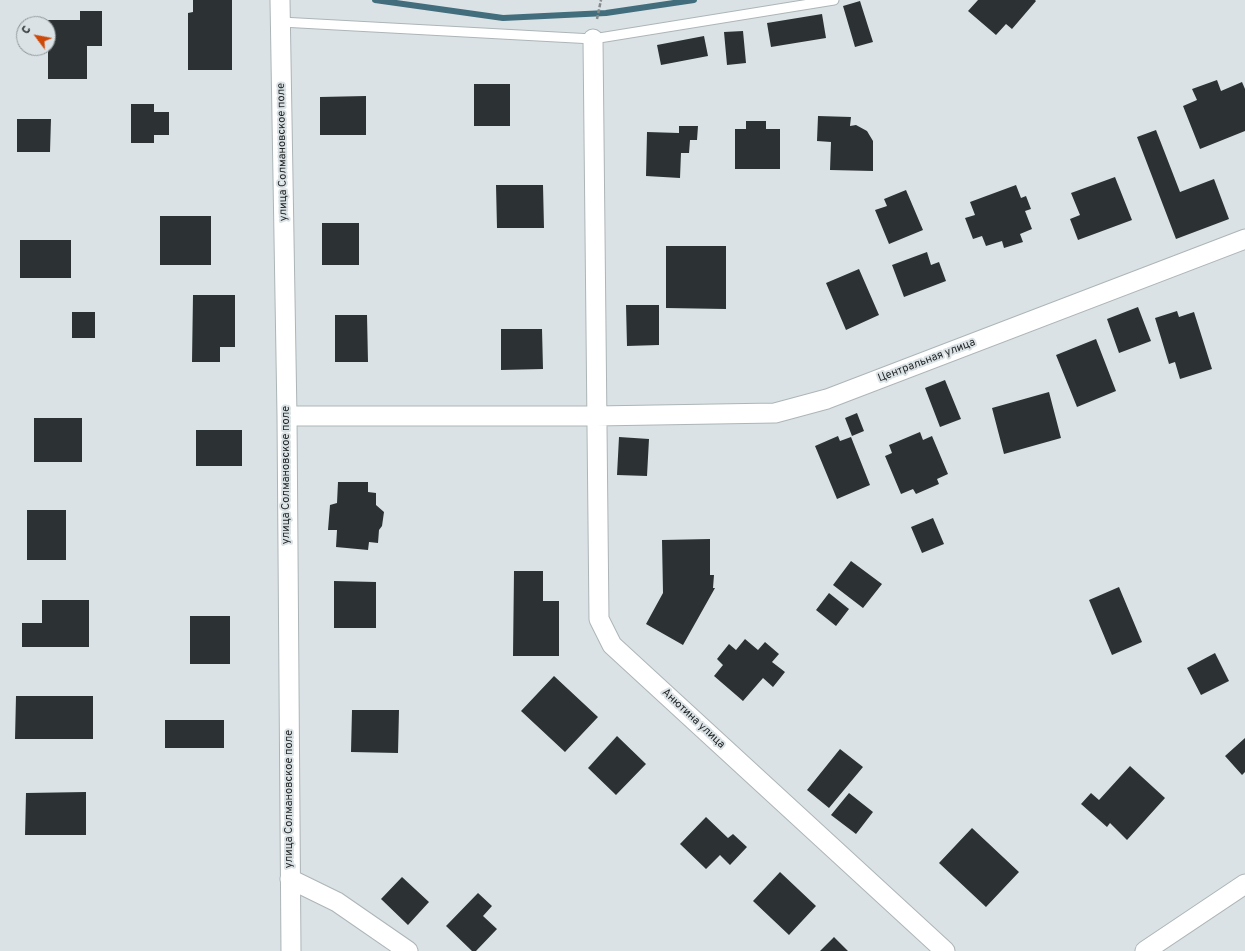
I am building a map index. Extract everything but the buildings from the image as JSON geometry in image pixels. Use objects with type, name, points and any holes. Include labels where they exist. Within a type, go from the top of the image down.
[{"type":"street","name":"улица Солмановское поле","points":[[280,0],[287,416],[290,951]]},
{"type":"street","name":"Анютина улица","points":[[592,39],[599,620],[612,645],[945,951]]},
{"type":"street","name":"Центральная улица","points":[[287,416],[596,416],[775,413],[827,399],[1245,239]]},
{"type":"street","points":[[290,879],[337,902],[408,951]]},
{"type":"street","points":[[1146,951],[1245,884]]},
{"type":"lane","points":[[281,22],[592,39],[834,0]]},
{"type":"waterway","points":[[375,0],[503,18],[606,13],[694,0]]}]
